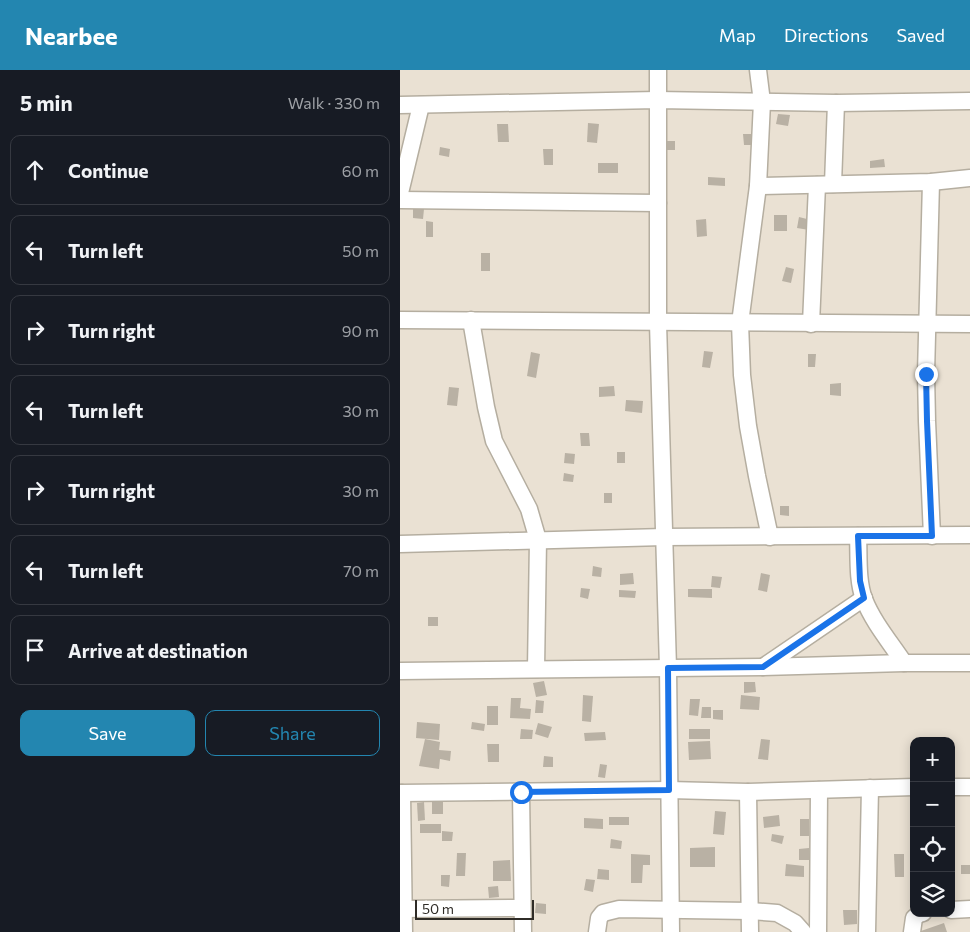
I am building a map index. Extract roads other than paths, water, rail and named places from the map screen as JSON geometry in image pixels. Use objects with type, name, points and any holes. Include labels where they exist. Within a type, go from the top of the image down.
[{"type":"street","points":[[658,70],[658,323],[668,668],[671,932]]},
{"type":"street","points":[[758,70],[762,102],[758,186],[740,323],[742,375],[748,426],[756,476],[770,537]]},
{"type":"street","points":[[400,105],[658,100],[836,103],[970,101]]},
{"type":"street","points":[[811,324],[825,185],[836,103]]},
{"type":"street","points":[[400,193],[422,105]]},
{"type":"street","points":[[758,186],[932,182],[970,178]]},
{"type":"street","points":[[932,182],[926,324],[927,421],[932,536]]},
{"type":"street","points":[[400,200],[658,203]]},
{"type":"street","points":[[400,320],[970,324]]},
{"type":"street","points":[[471,320],[486,408],[494,441],[529,509],[538,540],[536,669]]},
{"type":"street","points":[[858,536],[860,581],[864,598],[877,624],[904,662]]},
{"type":"street","points":[[400,544],[664,537],[970,536]]},
{"type":"street","points":[[763,667],[864,598]]},
{"type":"street","points":[[400,670],[763,667],[904,662],[970,663]]},
{"type":"street","points":[[404,932],[402,909],[401,793],[669,790],[748,792],[910,787]]},
{"type":"street","points":[[955,787],[970,787]]},
{"type":"street","points":[[868,932],[870,788]]},
{"type":"street","points":[[818,932],[820,790]]},
{"type":"street","points":[[521,792],[523,932]]},
{"type":"street","points":[[748,792],[750,932]]},
{"type":"street","points":[[402,909],[522,908]]},
{"type":"street","points":[[955,910],[970,909]]},
{"type":"street","points":[[597,932],[599,918],[603,913],[610,910],[750,910],[777,913],[795,922],[803,932]]},
{"type":"street","points":[[912,932],[915,917]]}]
